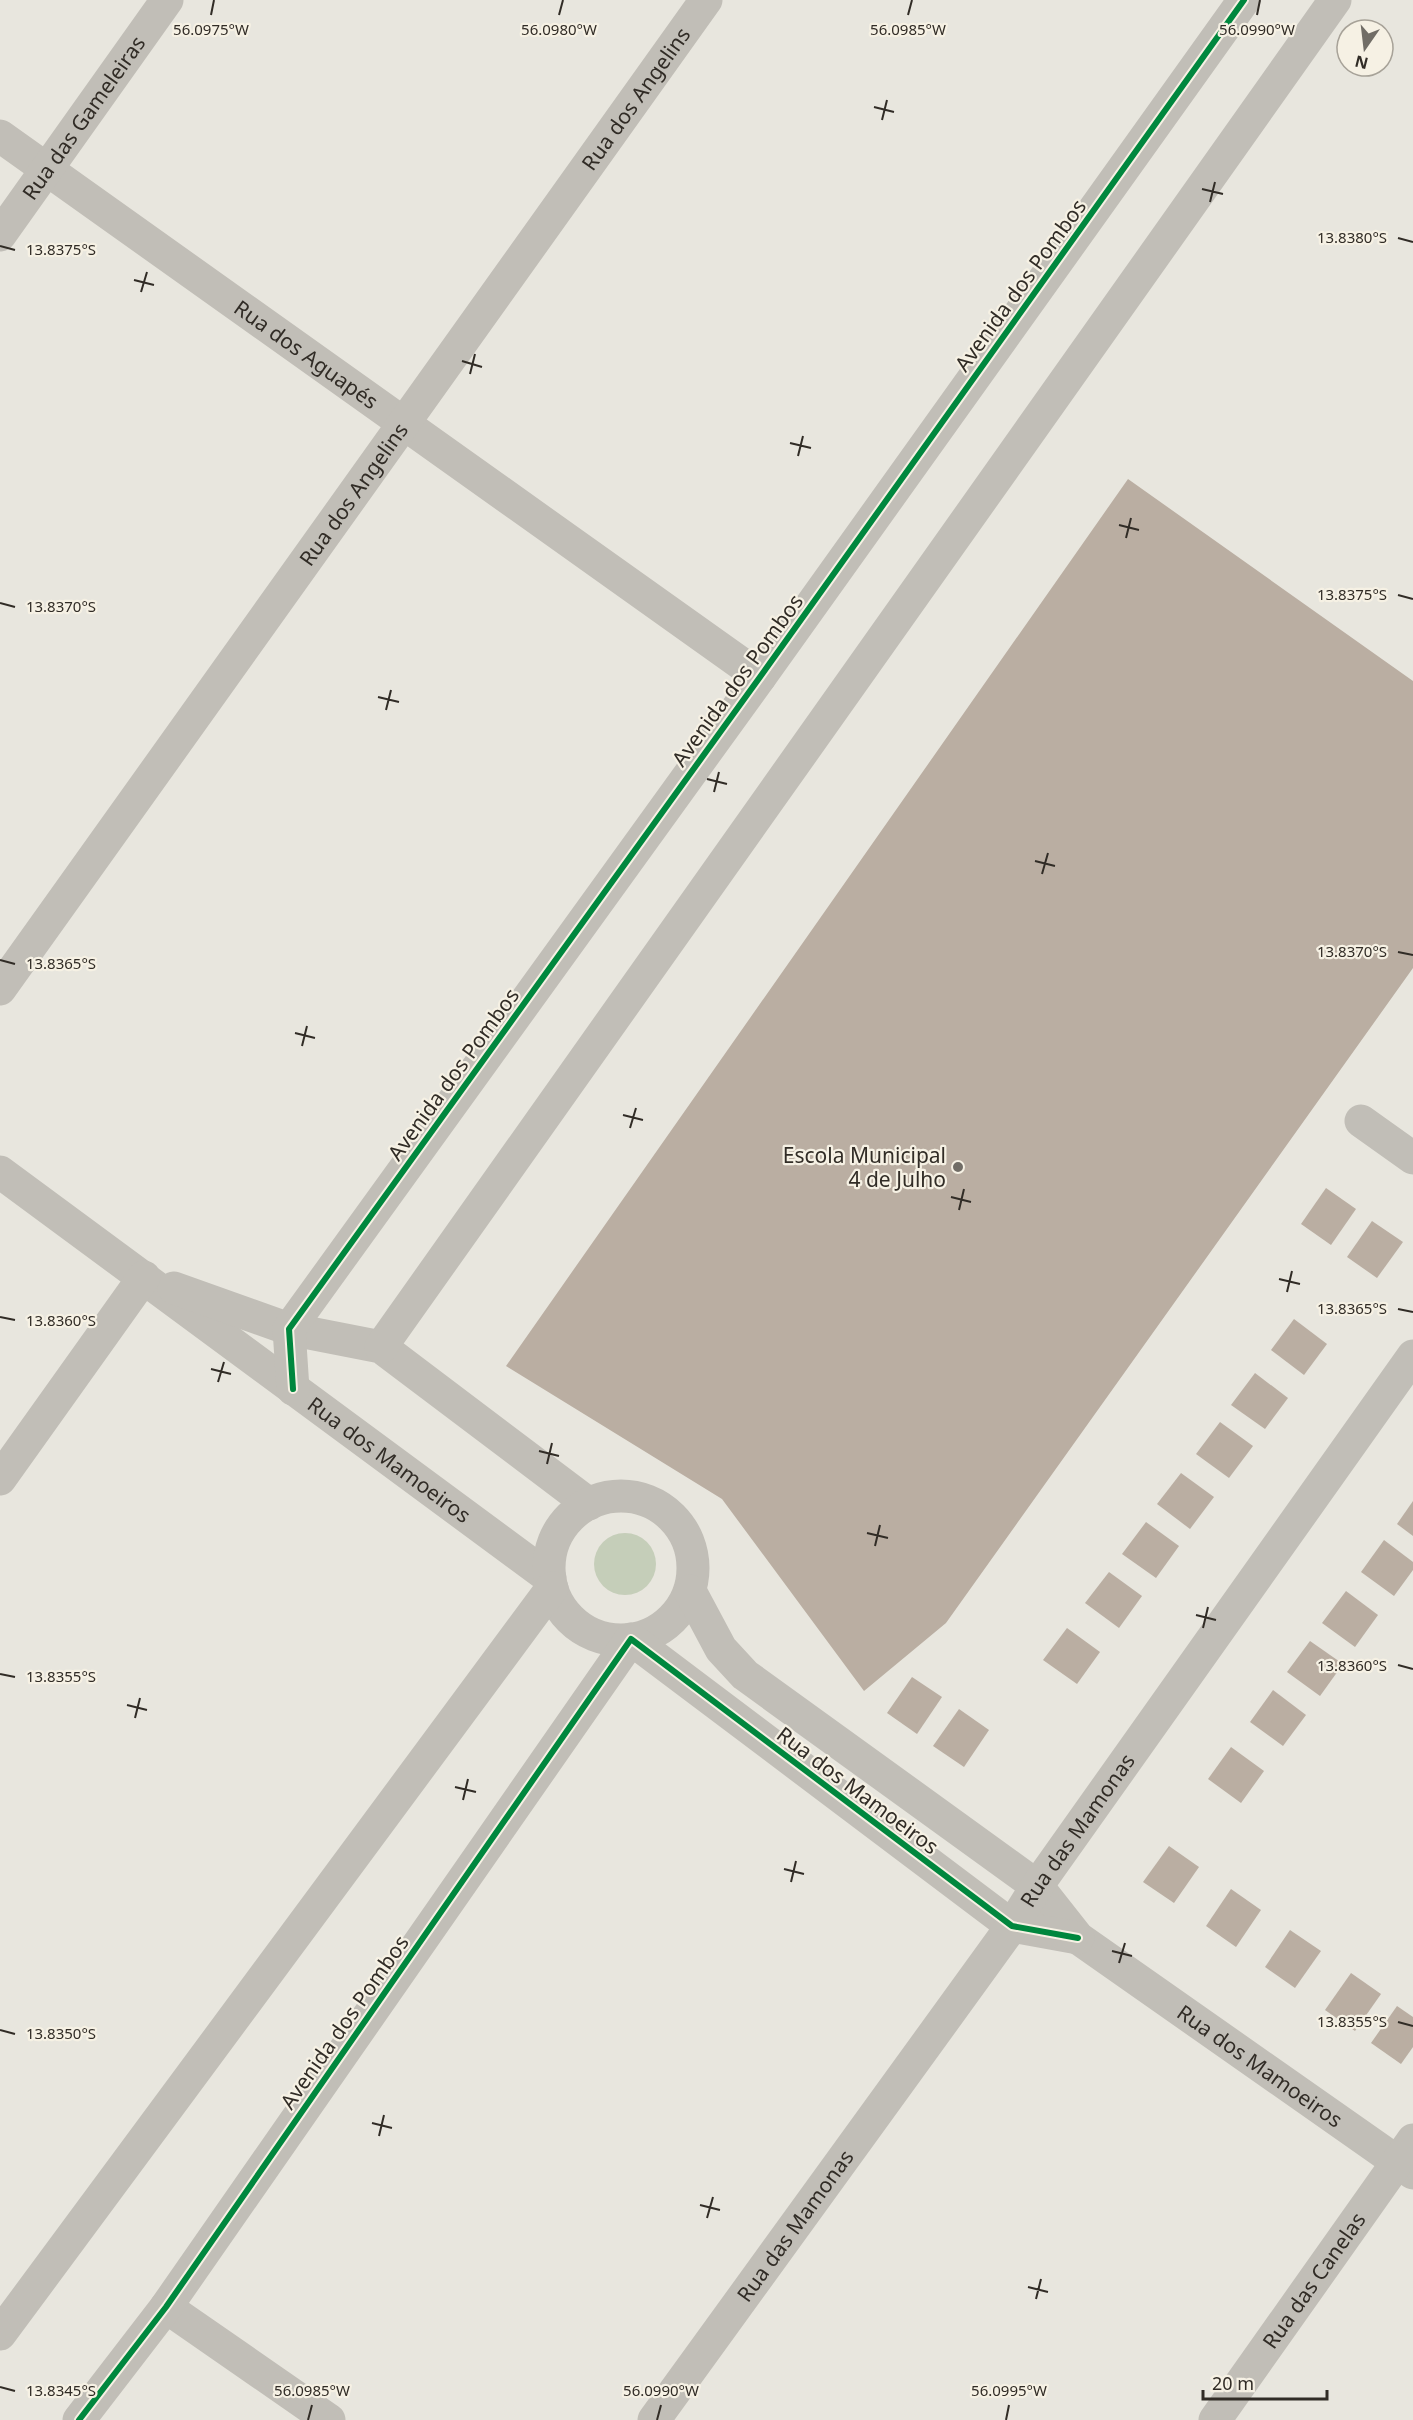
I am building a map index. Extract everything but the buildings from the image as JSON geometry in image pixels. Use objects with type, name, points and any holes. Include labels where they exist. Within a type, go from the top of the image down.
[{"type":"street","name":"Rua das Gameleiras","points":[[0,235],[167,0]]},
{"type":"street","name":"Rua dos Angelins","points":[[0,989],[706,0]]},
{"type":"street","points":[[381,1347],[1335,0]]},
{"type":"street","name":"Avenida dos Pombos","points":[[289,1329],[760,677],[1242,1]]},
{"type":"street","name":"Rua dos Aguapés","points":[[0,136],[760,677]]},
{"type":"street","points":[[1361,1122],[1413,1158]]},
{"type":"street","name":"Rua dos Mamoeiros","points":[[0,1172],[144,1277],[551,1583]]},
{"type":"street","points":[[0,1479],[144,1277]]},
{"type":"street","name":"Rua dos Mamoeiros","points":[[144,1277],[289,1329],[381,1347],[589,1504]]},
{"type":"street","points":[[289,1329],[293,1389]]},
{"type":"street","name":"Rua das Mamonas","points":[[654,2420],[1012,1926],[1037,1886],[1413,1356]]},
{"type":"street","points":[[622,1496],[644,1500],[664,1510],[680,1526],[690,1546],[694,1568],[690,1591],[680,1611],[664,1627],[643,1638],[620,1640],[597,1636],[577,1625],[561,1609],[551,1583],[548,1566],[552,1544],[563,1524],[579,1509],[589,1504],[600,1499],[622,1496]]},
{"type":"street","points":[[0,2334],[551,1583]]},
{"type":"street","name":"Rua dos Mamoeiros","points":[[690,1591],[721,1648],[745,1674],[1037,1886],[1078,1938],[1408,2158]]},
{"type":"street","name":"Rua dos Mamoeiros","points":[[631,1639],[1012,1926],[1078,1938]]},
{"type":"street","name":"Avenida dos Pombos","points":[[79,2420],[166,2307],[631,1639]]},
{"type":"street","name":"Rua das Canelas","points":[[1215,2420],[1408,2158]]},
{"type":"street","points":[[166,2307],[329,2420]]},
{"type":"green space","points":[[625,1533],[637,1535],[647,1542],[654,1552],[656,1564],[654,1576],[647,1586],[637,1593],[625,1595],[613,1593],[603,1586],[596,1576],[594,1564],[596,1552],[603,1542],[613,1535]]},
{"type":"cycle path","points":[[293,1389],[289,1329],[760,677],[1244,0]]},
{"type":"cycle path","points":[[79,2420],[166,2307],[631,1639],[1012,1926],[1078,1938]]},
{"type":"place","name":"Escola Municipal 4 de Julho","points":[[958,1167]]}]
